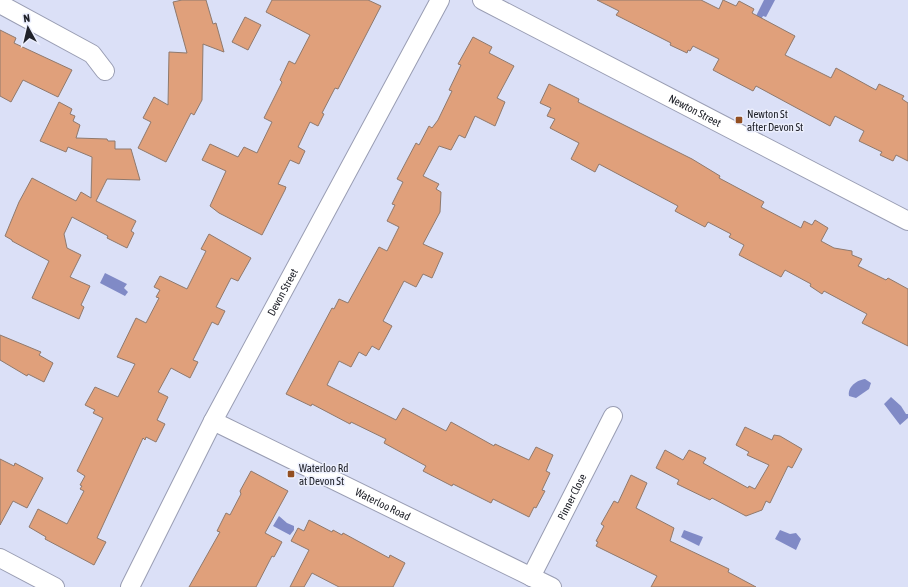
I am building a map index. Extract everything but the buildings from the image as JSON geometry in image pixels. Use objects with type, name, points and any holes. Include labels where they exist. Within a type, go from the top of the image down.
[{"type":"street","name":"Devon Street","points":[[130,587],[213,420],[440,0]]},
{"type":"street","name":"Newton Street","points":[[482,0],[908,220]]},
{"type":"street","points":[[0,4],[92,54],[105,71]]},
{"type":"street","name":"Pinner Close","points":[[531,577],[613,416]]},
{"type":"street","name":"Waterloo Road","points":[[213,420],[552,587]]},
{"type":"street","points":[[0,558],[55,587]]},
{"type":"water","points":[[764,0],[775,0],[766,17],[763,16],[758,25],[749,30]]},
{"type":"water","points":[[105,273],[127,284],[124,288],[128,292],[125,296],[100,283]]},
{"type":"water","points":[[865,379],[871,383],[869,389],[856,398],[849,396],[853,384]]},
{"type":"water","points":[[891,397],[901,406],[906,414],[908,414],[908,418],[900,425],[884,404]]},
{"type":"water","points":[[279,516],[287,523],[294,526],[294,530],[290,535],[273,526]]},
{"type":"water","points":[[684,530],[703,537],[699,546],[681,537]]},
{"type":"water","points":[[780,530],[790,534],[796,533],[801,539],[796,550],[775,539]]},
{"type":"place","name":"Newton St after Devon St","points":[[739,120]]},
{"type":"place","name":"Waterloo Rd at Devon St","points":[[291,474]]}]
